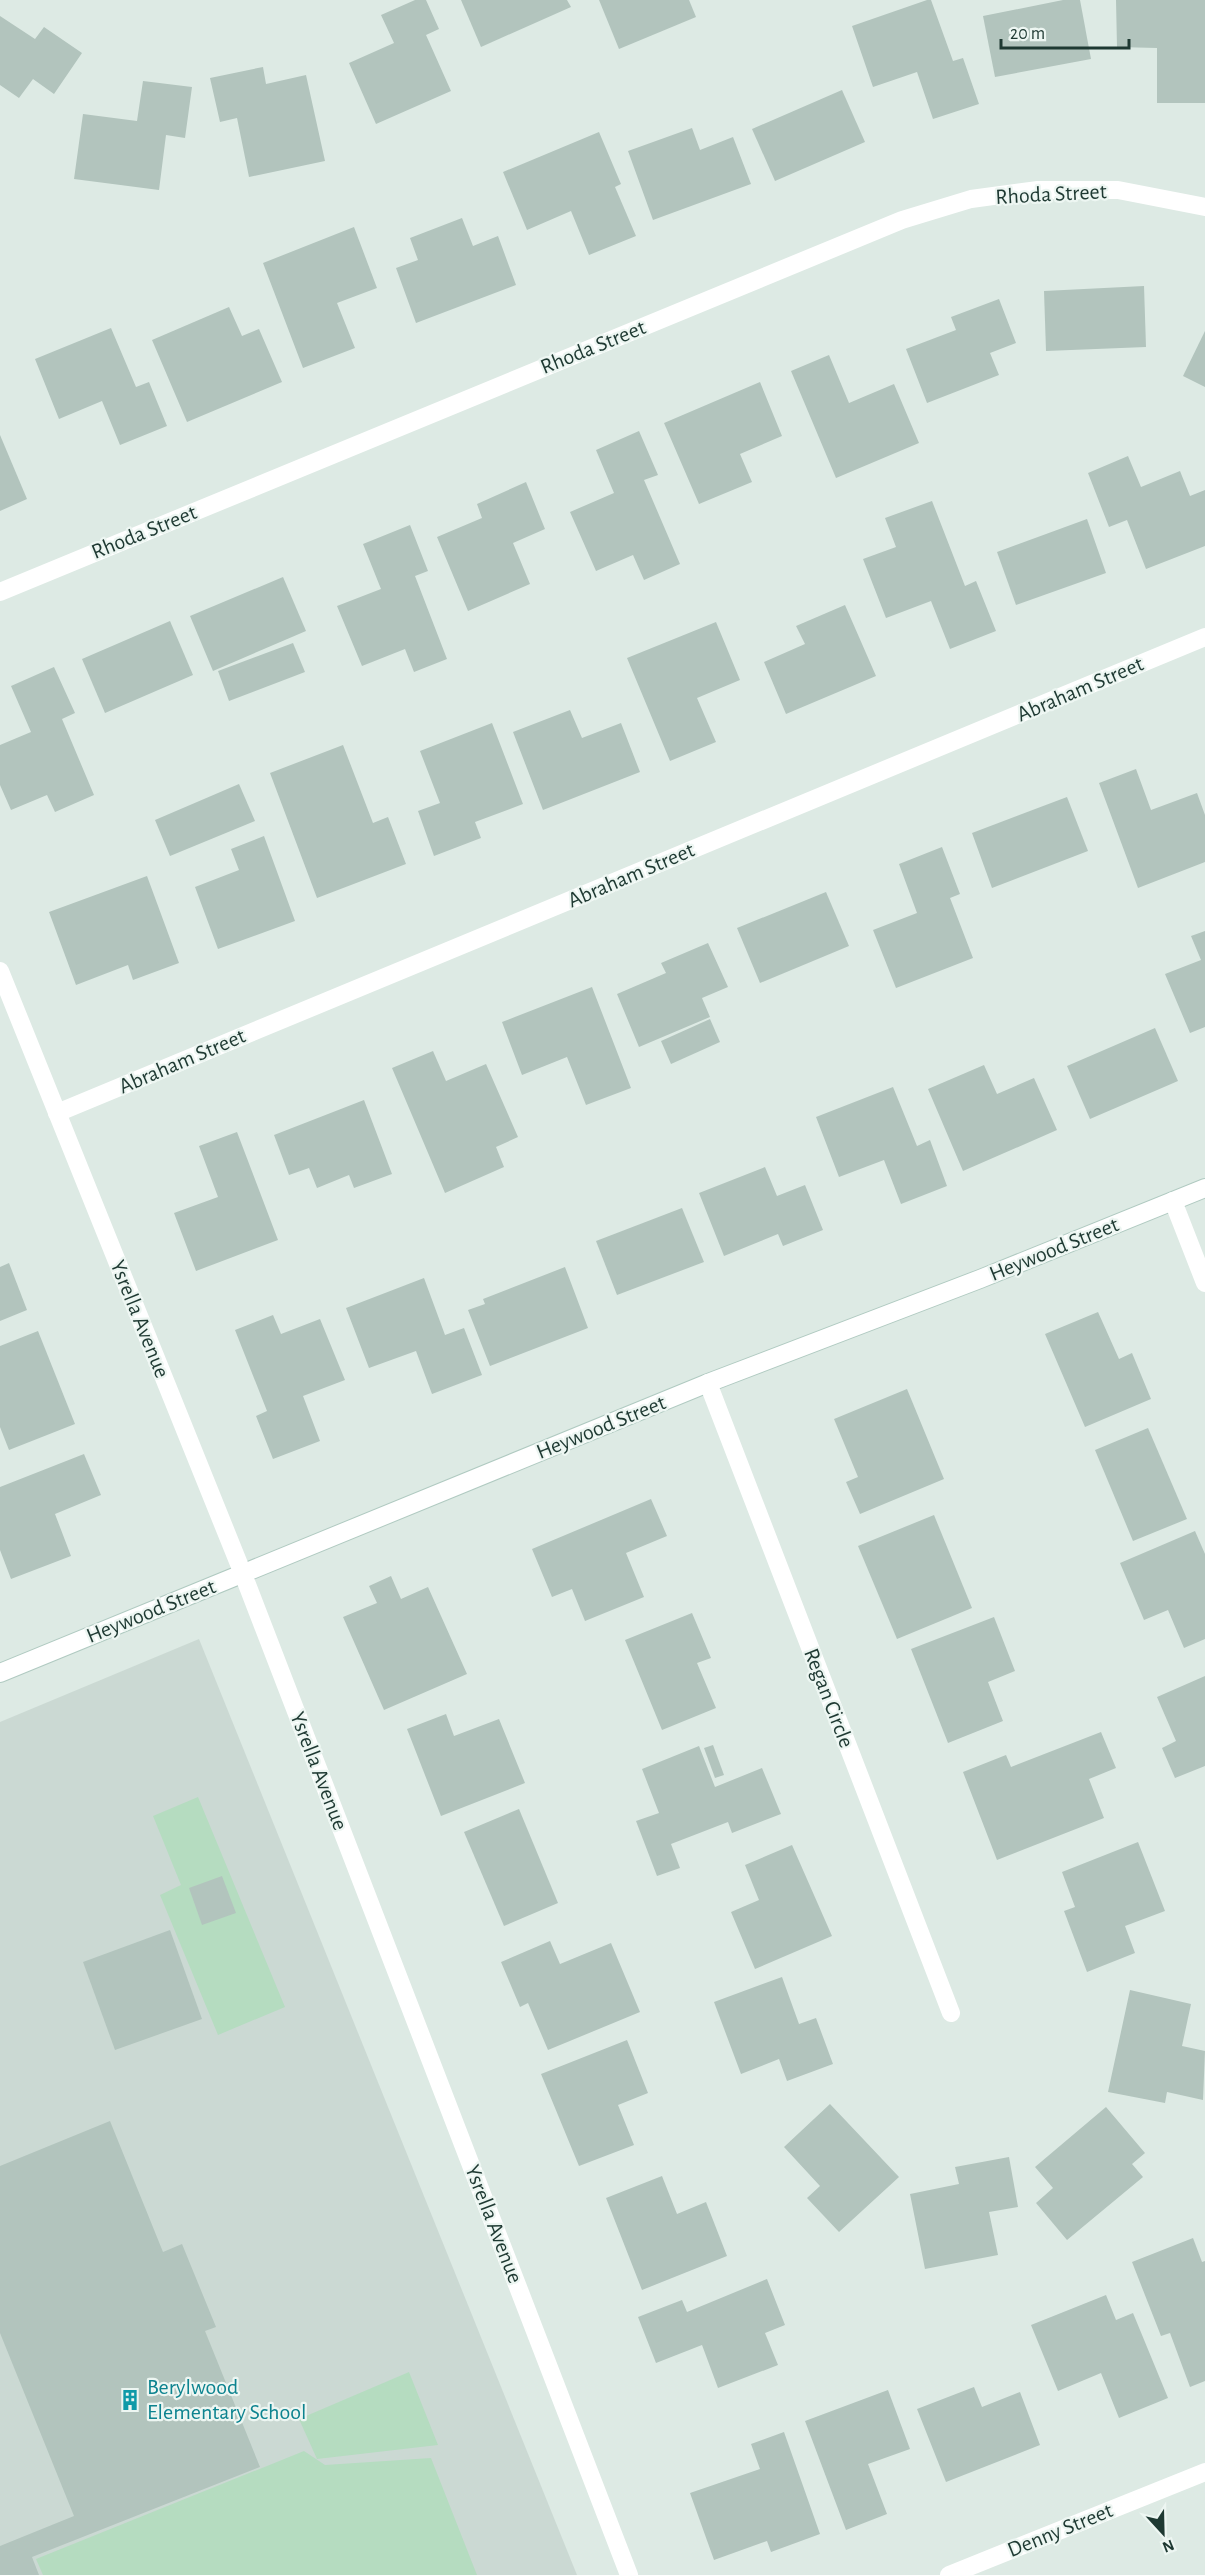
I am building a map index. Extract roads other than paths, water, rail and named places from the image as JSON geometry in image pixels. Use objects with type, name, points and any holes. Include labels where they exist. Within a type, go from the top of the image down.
[{"type":"street","name":"Rhoda Street","points":[[0,592],[902,220],[971,199],[1038,190],[1118,190],[1205,207]]},
{"type":"street","name":"Abraham Street","points":[[57,1113],[1205,637]]},
{"type":"street","name":"Ysrella Avenue","points":[[0,971],[243,1574],[629,2575]]},
{"type":"street","name":"Heywood Street","points":[[0,1672],[708,1383],[980,1279],[1205,1188]]},
{"type":"street","points":[[1173,1201],[1205,1283]]},
{"type":"street","name":"Regan Circle","points":[[708,1383],[951,2013]]},
{"type":"street","name":"Denny Street","points":[[949,2575],[1205,2472]]},
{"type":"place","name":"Berylwood Elementary School","points":[[130,2400]]}]
